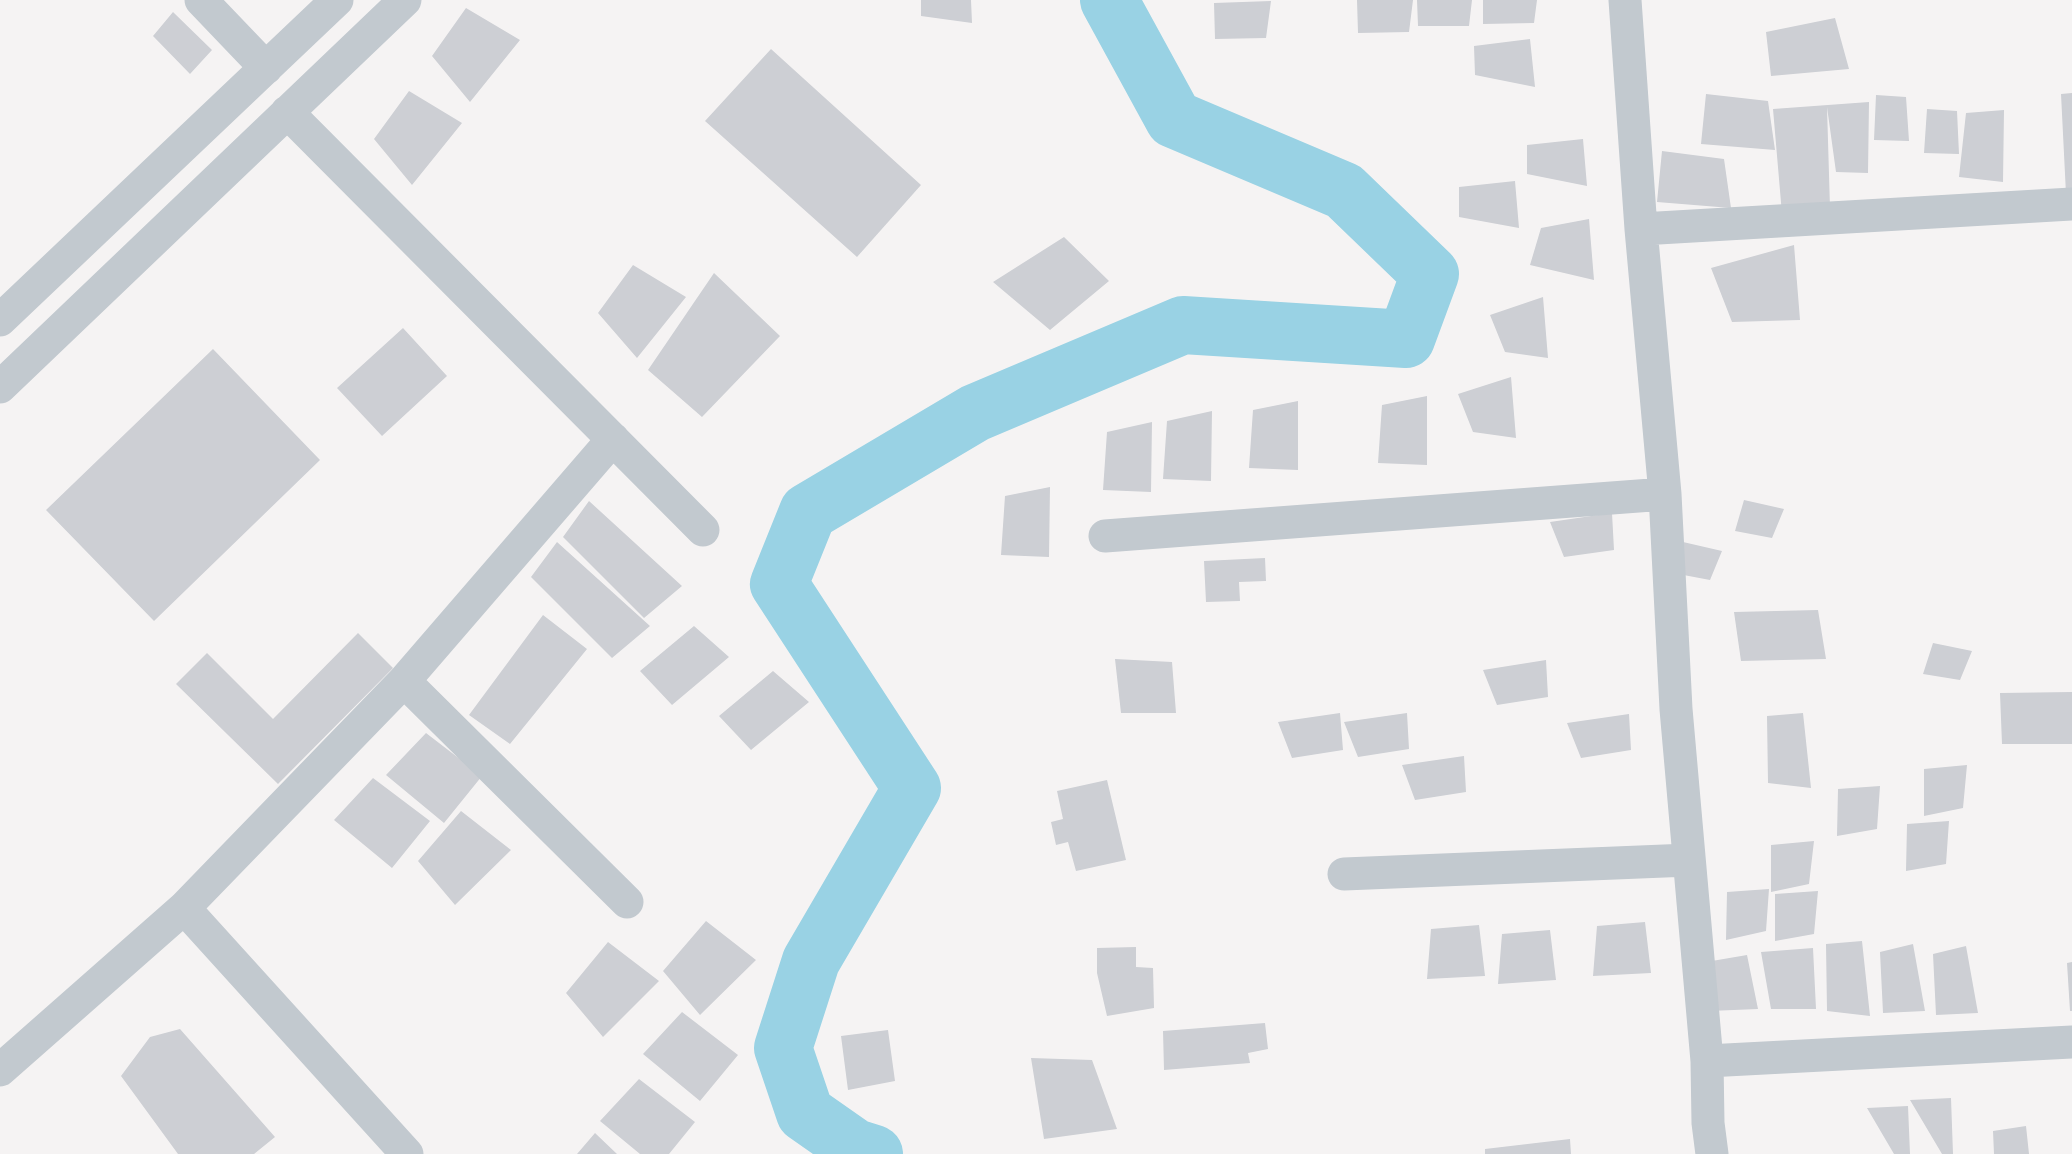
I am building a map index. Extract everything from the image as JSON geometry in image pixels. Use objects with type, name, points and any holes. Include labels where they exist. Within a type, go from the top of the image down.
[{"type":"street","points":[[201,0],[266,68]]},
{"type":"street","points":[[0,320],[337,0]]},
{"type":"street","points":[[0,387],[405,0]]},
{"type":"street","points":[[1625,0],[1641,229],[1665,494],[1676,709],[1707,1061],[1708,1123],[1712,1154]]},
{"type":"street","points":[[287,112],[703,530]]},
{"type":"street","points":[[1641,229],[2072,204]]},
{"type":"street","points":[[0,1070],[184,908],[404,681],[613,438]]},
{"type":"street","points":[[1105,536],[1665,494]]},
{"type":"street","points":[[404,681],[627,902]]},
{"type":"street","points":[[1344,874],[1689,860]]},
{"type":"street","points":[[184,908],[407,1154]]},
{"type":"street","points":[[1707,1061],[2072,1042]]},
{"type":"building","points":[[921,0],[971,0],[972,23],[921,16]]},
{"type":"building","points":[[1357,0],[1413,0],[1409,32],[1358,33]]},
{"type":"building","points":[[1417,0],[1472,0],[1469,26],[1418,26]]},
{"type":"building","points":[[1483,0],[1537,0],[1534,23],[1483,24]]},
{"type":"building","points":[[1271,1],[1266,38],[1215,39],[1214,3]]},
{"type":"building","points":[[466,8],[520,40],[470,102],[432,56]]},
{"type":"building","points":[[173,12],[212,50],[190,74],[153,36]]},
{"type":"building","points":[[1835,18],[1849,69],[1771,76],[1766,32]]},
{"type":"building","points":[[1530,39],[1535,87],[1475,75],[1474,46]]},
{"type":"building","points":[[771,49],[921,185],[857,257],[705,121]]},
{"type":"building","points":[[409,91],[462,123],[412,185],[374,139]]},
{"type":"building","points":[[2072,93],[2072,193],[2066,194],[2061,94]]},
{"type":"building","points":[[1706,94],[1768,101],[1775,150],[1701,144]]},
{"type":"building","points":[[1876,95],[1906,97],[1909,141],[1874,140]]},
{"type":"building","points":[[1869,102],[1868,173],[1836,172],[1827,107],[1830,208],[1782,214],[1773,109]]},
{"type":"building","points":[[1927,109],[1957,111],[1959,154],[1924,153]]},
{"type":"building","points":[[2004,110],[2003,182],[1959,177],[1966,113]]},
{"type":"building","points":[[1583,139],[1587,186],[1527,174],[1527,145]]},
{"type":"building","points":[[1662,151],[1724,159],[1731,208],[1657,202]]},
{"type":"building","points":[[1515,181],[1519,228],[1459,217],[1459,187]]},
{"type":"building","points":[[1589,219],[1594,280],[1530,265],[1541,228]]},
{"type":"building","points":[[1064,237],[1109,281],[1050,330],[993,282]]},
{"type":"building","points":[[1794,245],[1800,320],[1732,322],[1711,268]]},
{"type":"building","points":[[633,265],[686,297],[637,358],[598,313]]},
{"type":"building","points":[[714,273],[780,336],[702,417],[648,370]]},
{"type":"building","points":[[1543,297],[1548,358],[1505,352],[1490,315]]},
{"type":"building","points":[[403,328],[447,376],[382,436],[337,388]]},
{"type":"building","points":[[213,349],[320,460],[154,621],[46,510]]},
{"type":"building","points":[[1511,377],[1516,438],[1473,432],[1458,394]]},
{"type":"building","points":[[1427,396],[1427,465],[1378,463],[1382,405]]},
{"type":"building","points":[[1298,401],[1298,470],[1249,468],[1253,410]]},
{"type":"building","points":[[1212,411],[1211,481],[1163,479],[1167,421]]},
{"type":"building","points":[[1152,422],[1151,492],[1103,490],[1107,432]]},
{"type":"building","points":[[1050,487],[1049,557],[1001,555],[1005,496]]},
{"type":"building","points":[[1744,500],[1784,509],[1772,538],[1735,531]]},
{"type":"building","points":[[589,501],[682,586],[644,618],[563,537]]},
{"type":"building","points":[[1612,513],[1614,550],[1564,557],[1550,522]]},
{"type":"building","points":[[557,542],[650,626],[612,658],[531,577]]},
{"type":"building","points":[[1683,542],[1722,551],[1710,580],[1673,573]]},
{"type":"building","points":[[1265,558],[1266,581],[1239,582],[1240,601],[1206,602],[1204,561]]},
{"type":"building","points":[[1818,610],[1826,659],[1741,661],[1734,612]]},
{"type":"building","points":[[543,615],[587,649],[510,744],[469,715]]},
{"type":"building","points":[[694,626],[729,657],[672,705],[640,671]]},
{"type":"building","points":[[358,633],[393,668],[278,784],[176,684],[207,653],[273,719]]},
{"type":"building","points":[[1933,643],[1972,651],[1960,680],[1923,674]]},
{"type":"building","points":[[1115,659],[1172,662],[1176,713],[1121,713]]},
{"type":"building","points":[[1546,660],[1548,697],[1497,705],[1483,670]]},
{"type":"building","points":[[773,671],[809,702],[751,750],[719,716]]},
{"type":"building","points":[[2072,692],[2072,744],[2002,744],[2000,693]]},
{"type":"building","points":[[1340,713],[1343,750],[1292,758],[1278,722]]},
{"type":"building","points":[[1407,713],[1409,749],[1358,757],[1344,722]]},
{"type":"building","points":[[1803,713],[1811,788],[1768,783],[1767,716]]},
{"type":"building","points":[[1629,714],[1631,750],[1581,758],[1567,723]]},
{"type":"building","points":[[426,733],[482,776],[444,823],[386,775]]},
{"type":"building","points":[[1464,756],[1466,792],[1415,800],[1402,765]]},
{"type":"building","points":[[1967,765],[1963,808],[1924,816],[1924,769]]},
{"type":"building","points":[[373,778],[430,821],[392,868],[334,820]]},
{"type":"building","points":[[1107,780],[1126,860],[1076,871],[1068,842],[1056,845],[1051,822],[1063,819],[1057,791]]},
{"type":"building","points":[[1880,786],[1877,829],[1837,836],[1838,789]]},
{"type":"building","points":[[461,811],[511,850],[455,905],[418,861]]},
{"type":"building","points":[[1949,821],[1946,864],[1906,871],[1907,824]]},
{"type":"building","points":[[1814,841],[1809,884],[1771,892],[1771,845]]},
{"type":"building","points":[[1769,889],[1766,931],[1726,940],[1727,892]]},
{"type":"building","points":[[1818,891],[1814,934],[1775,941],[1775,894]]},
{"type":"building","points":[[706,921],[756,960],[700,1015],[663,971]]},
{"type":"building","points":[[1645,922],[1651,973],[1593,976],[1597,926]]},
{"type":"building","points":[[1479,925],[1485,976],[1427,979],[1431,929]]},
{"type":"building","points":[[1550,930],[1556,980],[1498,984],[1502,934]]},
{"type":"building","points":[[1862,941],[1870,1016],[1827,1011],[1826,944]]},
{"type":"building","points":[[608,942],[659,981],[603,1037],[566,993]]},
{"type":"building","points":[[1913,944],[1925,1011],[1883,1013],[1880,952]]},
{"type":"building","points":[[1966,946],[1978,1013],[1936,1015],[1933,954]]},
{"type":"building","points":[[1136,947],[1136,967],[1153,968],[1154,1008],[1107,1016],[1097,973],[1097,948]]},
{"type":"building","points":[[1813,948],[1816,1009],[1771,1009],[1761,952]]},
{"type":"building","points":[[1747,955],[1758,1009],[1709,1011],[1706,962]]},
{"type":"building","points":[[2072,962],[2072,1011],[2070,1011],[2067,963]]},
{"type":"building","points":[[682,1012],[738,1055],[700,1101],[643,1054]]},
{"type":"building","points":[[1265,1023],[1268,1049],[1248,1053],[1250,1063],[1164,1070],[1163,1031]]},
{"type":"building","points":[[180,1029],[275,1137],[254,1154],[178,1154],[121,1076],[150,1037]]},
{"type":"building","points":[[888,1030],[895,1081],[848,1090],[841,1036]]},
{"type":"building","points":[[1031,1058],[1092,1060],[1117,1129],[1044,1139]]},
{"type":"building","points":[[639,1079],[695,1122],[669,1154],[640,1154],[600,1121]]},
{"type":"building","points":[[1951,1098],[1953,1154],[1942,1154],[1910,1100]]},
{"type":"building","points":[[1908,1106],[1910,1154],[1894,1154],[1867,1108]]},
{"type":"building","points":[[2026,1126],[2029,1154],[1994,1154],[1993,1131]]},
{"type":"building","points":[[595,1133],[617,1154],[577,1154]]},
{"type":"building","points":[[1570,1139],[1571,1154],[1485,1154],[1485,1149]]},
{"type":"waterway","points":[[874,1154],[855,1148],[805,1113],[783,1048],[811,961],[912,788],[779,584],[808,512],[975,413],[1183,325],[1406,339],[1430,274],[1344,191],[1174,119],[1109,0]]}]
